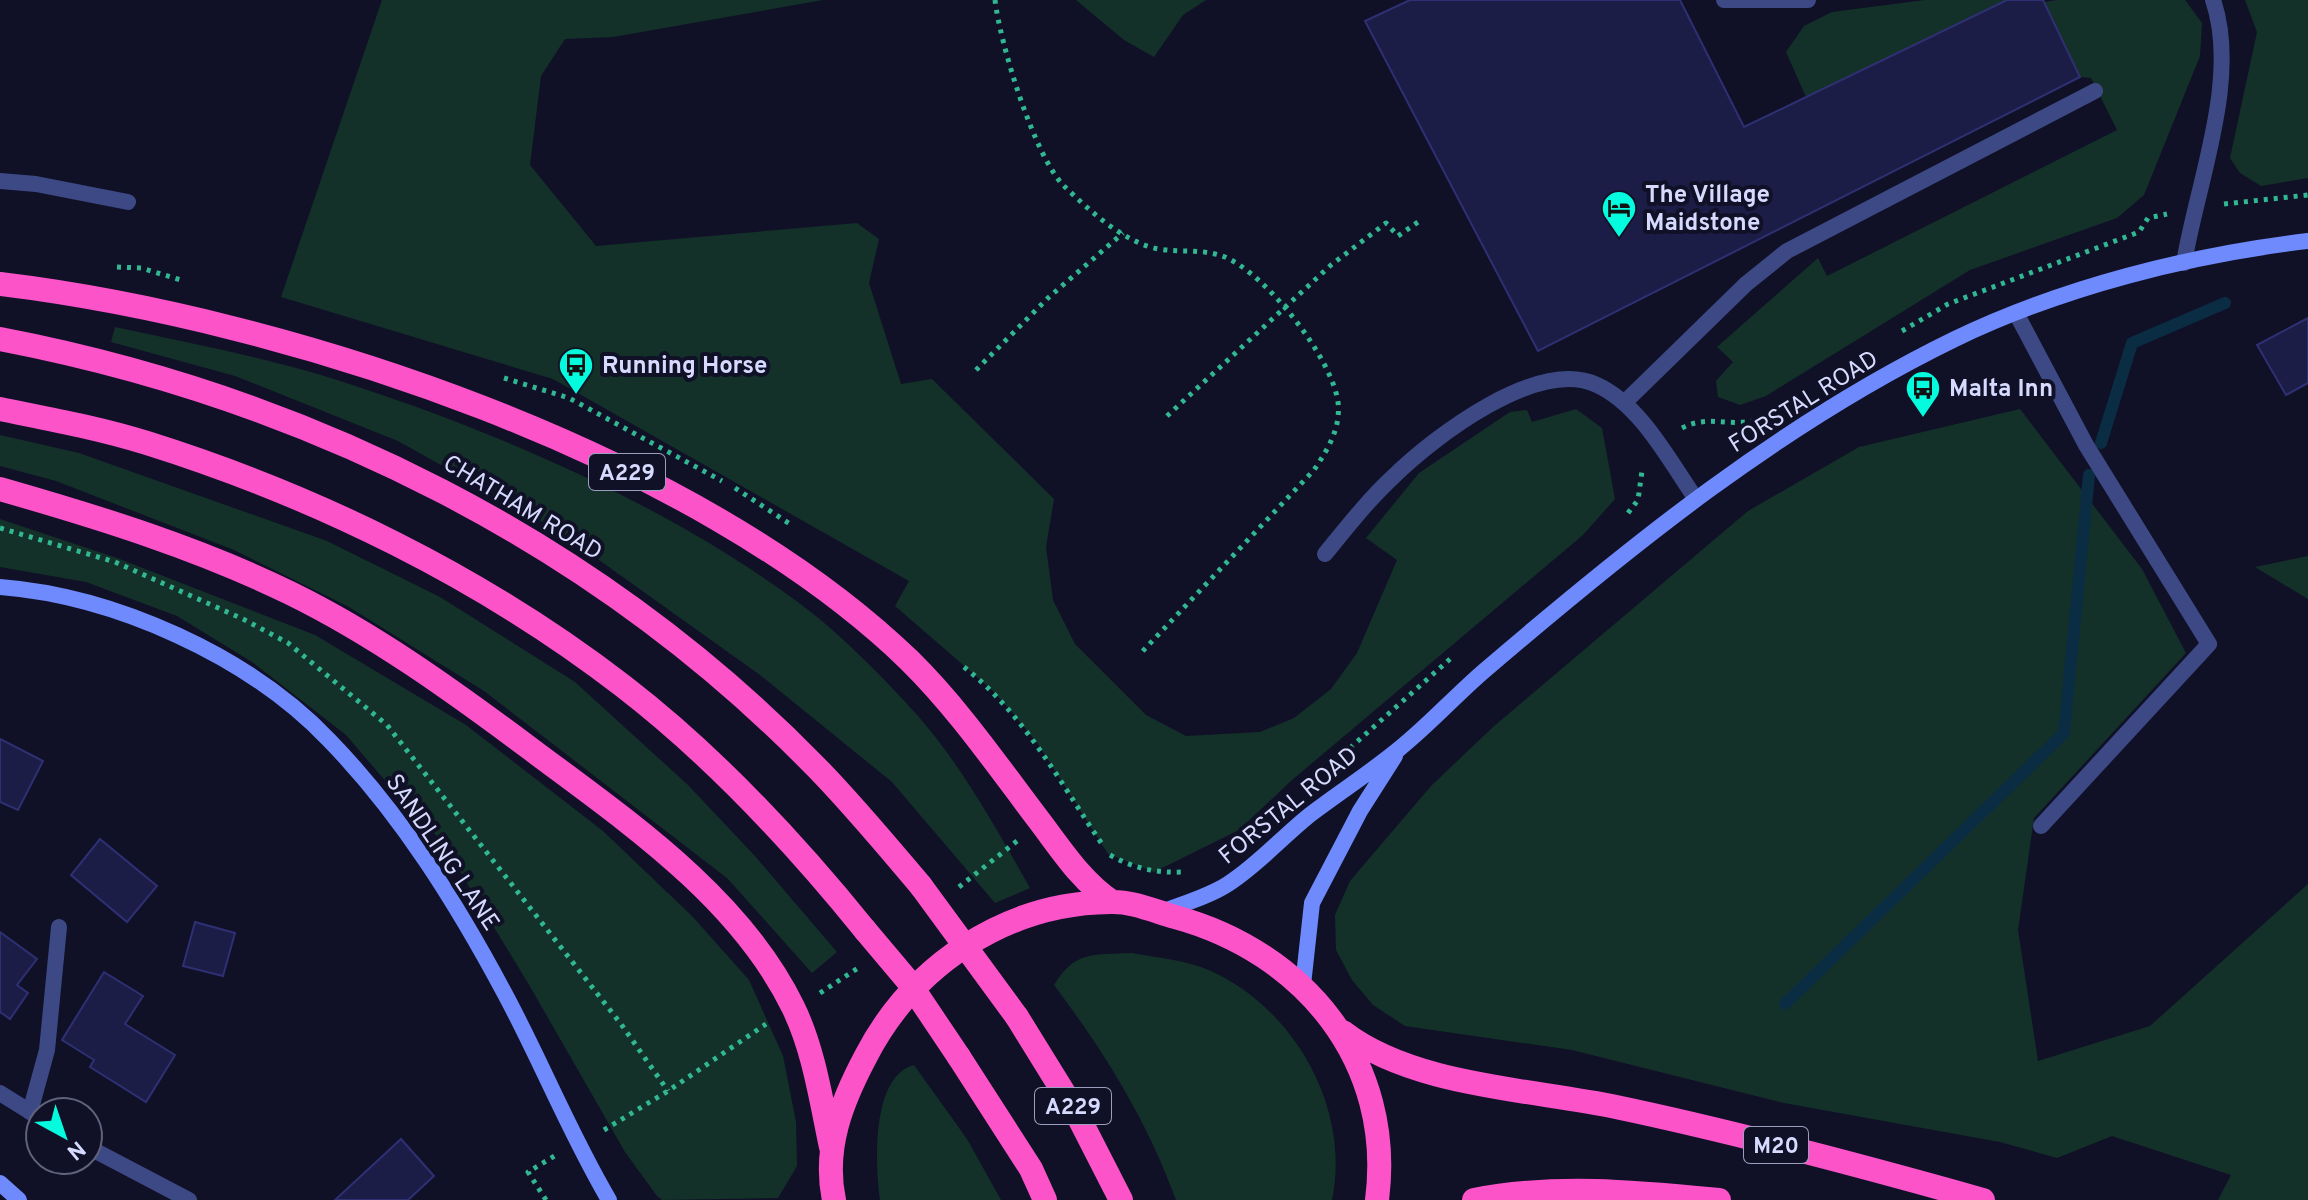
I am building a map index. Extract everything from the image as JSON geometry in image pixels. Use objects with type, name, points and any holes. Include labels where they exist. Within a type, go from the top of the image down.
[{"type":"highway","name":"A229","points":[[0,284],[142,307],[338,359],[536,430],[695,507],[792,566],[868,623],[910,661],[960,717],[1080,875],[1112,902]]},
{"type":"highway","name":"CHATHAM ROAD","points":[[0,339],[113,363],[290,420],[371,455],[529,539],[648,620],[766,720],[817,768],[921,886],[1017,1017],[1077,1114],[1121,1200]]},
{"type":"highway","name":"A229","points":[[0,409],[144,442],[244,475],[326,509],[452,575],[575,651],[672,727],[789,840],[908,981],[1031,1169],[1045,1200]]},
{"type":"highway","points":[[0,489],[145,535],[291,593],[382,646],[473,706],[580,786],[699,885],[734,920],[772,970],[794,1008],[809,1049],[831,1147],[830,1194]]},
{"type":"highway","points":[[831,1147],[844,1100],[890,1012],[941,963],[1000,926],[1027,916],[1069,906],[1112,902],[1193,922],[1249,946],[1303,985],[1338,1028],[1368,1094],[1378,1137],[1377,1200]]},
{"type":"highway","name":"M20","points":[[1338,1028],[1368,1051],[1415,1068],[1618,1108],[1859,1165],[1983,1200]]},
{"type":"highway","points":[[1474,1200],[1584,1188],[1719,1200]]},
{"type":"street","points":[[1724,0],[1808,0]]},
{"type":"street","points":[[2184,263],[2193,208],[2213,129],[2222,63],[2220,19],[2213,0]]},
{"type":"street","points":[[1624,403],[1746,284],[1787,251],[2095,91]]},
{"type":"street","points":[[0,181],[36,184],[128,202]]},
{"type":"street","name":"FORSTAL ROAD","points":[[1159,913],[1226,886],[1310,815],[1400,748],[1549,616],[1696,499],[1854,393],[1956,339],[2016,313],[2184,263],[2308,241]]},
{"type":"street","points":[[2016,313],[2086,445],[2209,644],[2041,826]]},
{"type":"street","points":[[1325,554],[1382,487],[1424,448],[1503,397],[1555,381],[1595,383],[1624,403],[1696,499]]},
{"type":"street","name":"SANDLING LANE","points":[[0,587],[72,596],[170,632],[278,696],[328,738],[411,839],[460,915],[506,995],[609,1200]]},
{"type":"street","name":"FORSTAL ROAD","points":[[1303,985],[1312,903],[1321,879],[1400,748]]},
{"type":"street","points":[[39,1096],[47,1050],[59,927]]},
{"type":"street","points":[[0,1093],[24,1108]]},
{"type":"street","points":[[104,1155],[189,1200]]},
{"type":"street","points":[[0,1183],[19,1200]]},
{"type":"path","points":[[995,0],[1008,68],[1048,162],[1061,183],[1123,233],[1160,249],[1182,248],[1227,258],[1255,278],[1315,346],[1335,388],[1337,425],[1329,448],[1294,492],[1140,654]]},
{"type":"path","points":[[2193,208],[2308,195]]},
{"type":"path","points":[[1167,416],[1331,265],[1386,223],[1398,236],[1418,222]]},
{"type":"path","points":[[976,370],[1048,298],[1123,233]]},
{"type":"path","points":[[1623,518],[1638,500],[1643,479],[1640,458]]},
{"type":"path","points":[[1348,749],[1461,650]]},
{"type":"path","points":[[1077,807],[1108,854],[1130,866],[1154,872],[1196,869]]},
{"type":"path","points":[[623,1121],[768,1023]]},
{"type":"path","points":[[528,1172],[546,1200]]},
{"type":"green space","points":[[382,0],[823,0],[613,37],[565,39],[541,76],[530,165],[596,246],[857,223],[879,239],[869,283],[901,384],[932,379],[1054,499],[1046,547],[1053,600],[1075,644],[1146,715],[1186,736],[1260,732],[1294,718],[1331,689],[1357,653],[1397,560],[1366,538],[1419,473],[1510,412],[1527,410],[1532,422],[1576,409],[1602,428],[1615,499],[1583,535],[1292,780],[1239,830],[1154,872],[1108,854],[1038,744],[1012,712],[991,689],[895,606],[909,581],[553,379],[281,297]]},
{"type":"green space","points":[[1076,0],[1206,0],[1183,15],[1154,57],[1124,40]]},
{"type":"green space","points":[[1925,0],[2007,0],[1806,97],[1786,52],[1804,26],[1832,12]]},
{"type":"green space","points":[[2185,0],[2202,23],[2200,56],[2144,195],[2117,218],[1970,270],[1766,396],[1740,405],[1718,397],[1716,381],[1733,362],[1717,347],[1818,258],[1827,276],[2117,130],[2091,78],[2080,77],[2044,2]]},
{"type":"green space","points":[[2245,0],[2308,0],[2308,178],[2261,186],[2240,173],[2230,158],[2257,32]]},
{"type":"green space","points":[[115,327],[296,368],[443,417],[628,498],[743,564],[828,626],[918,716],[964,777],[1030,888],[995,903],[892,782],[760,675],[557,530],[398,441],[235,376],[111,342]]},
{"type":"green space","points":[[2020,409],[2142,569],[2186,653],[2034,818],[2018,930],[2038,1061],[2150,1026],[2308,884],[2308,1200],[2218,1200],[2231,1175],[2112,1136],[2057,1158],[2000,1142],[1784,1103],[1572,1050],[1405,1026],[1373,1005],[1352,980],[1336,950],[1335,915],[1350,881],[1431,786],[1493,727],[1748,511],[1859,447]]},
{"type":"green space","points":[[0,435],[79,453],[327,541],[440,597],[575,682],[688,785],[754,855],[837,952],[812,973],[727,878],[484,691],[349,607],[234,550],[56,481],[0,466]]},
{"type":"green space","points":[[0,519],[117,558],[315,635],[466,725],[603,831],[692,916],[749,980],[783,1056],[796,1122],[797,1166],[778,1198],[662,1200],[657,1196],[625,1152],[528,983],[440,839],[418,819],[346,735],[252,662],[177,616],[86,582],[0,567]]},
{"type":"green space","points":[[2308,556],[2308,599],[2255,567]]},
{"type":"green space","points":[[1132,953],[1211,971],[1241,988],[1268,1010],[1291,1036],[1310,1066],[1324,1098],[1333,1131],[1336,1166],[1332,1200],[1176,1200],[1152,1142],[1123,1088],[1054,985],[1078,960],[1097,955]]},
{"type":"green space","points":[[914,1065],[967,1139],[1001,1200],[880,1200],[877,1145],[883,1103],[900,1073]]},
{"type":"building","name":"The Village Maidstone","points":[[1410,0],[1680,0],[1744,127],[2007,0],[2043,0],[2080,77],[1538,351],[1365,21]]},
{"type":"building","points":[[2308,318],[2308,383],[2286,395],[2257,345]]},
{"type":"building","points":[[0,739],[43,761],[18,810],[0,802]]},
{"type":"building","points":[[100,839],[157,886],[127,922],[71,875]]},
{"type":"building","points":[[195,922],[235,933],[223,976],[183,966]]},
{"type":"building","points":[[0,932],[37,959],[17,985],[28,993],[10,1019],[0,1012]]},
{"type":"building","points":[[104,972],[143,996],[125,1024],[175,1055],[146,1102],[90,1067],[94,1060],[62,1040]]},
{"type":"building","points":[[401,1139],[434,1176],[408,1200],[335,1200]]},
{"type":"waterway","points":[[2101,443],[2132,343],[2225,303]]},
{"type":"waterway","points":[[1785,1004],[2064,733],[2089,475]]},
{"type":"place","name":"The Village Maidstone","points":[[1619,239]]},
{"type":"place","name":"Running Horse","points":[[576,396]]},
{"type":"place","name":"Malta Inn","points":[[1923,419]]}]
